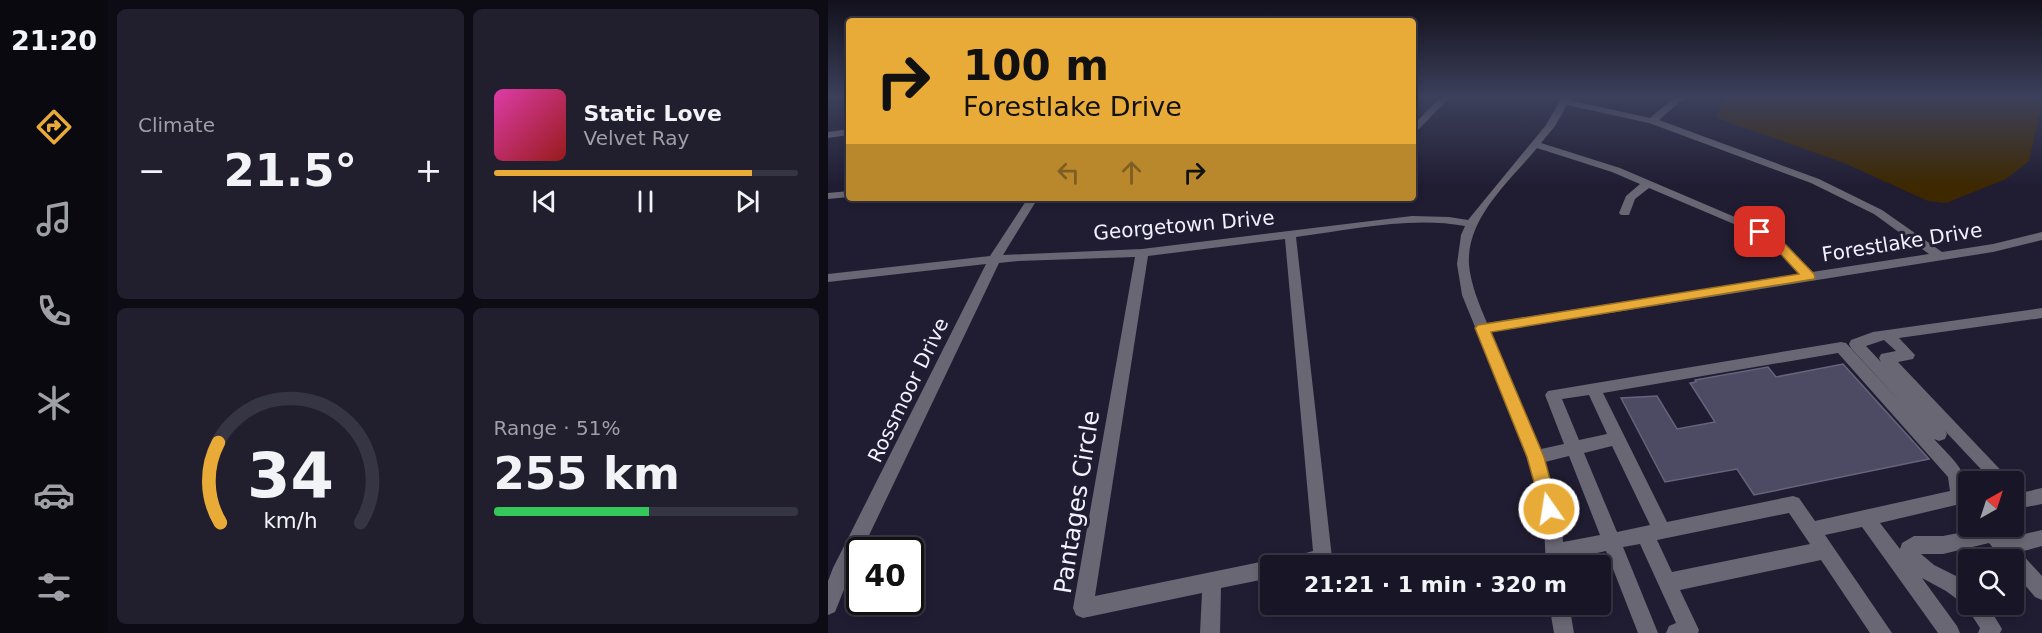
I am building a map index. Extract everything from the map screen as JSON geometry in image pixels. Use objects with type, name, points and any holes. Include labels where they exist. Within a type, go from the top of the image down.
[{"type":"street","points":[[1550,127],[1485,203],[1471,224],[1464,250],[1464,279],[1536,457],[1546,490],[1555,555]]},
{"type":"street","points":[[1667,127],[1836,190],[1897,225],[1939,256]]},
{"type":"street","points":[[828,135],[846,132]]},
{"type":"street","points":[[1535,144],[1599,163],[1760,232],[1782,248],[1809,277]]},
{"type":"street","points":[[1625,213],[1630,198],[1648,183]]},
{"type":"street","points":[[828,196],[846,194]]},
{"type":"street","name":"Rossmoor Drive","points":[[828,605],[840,575],[995,260],[1013,226],[1031,201]]},
{"type":"street","name":"Georgetown Drive","points":[[828,278],[1040,256],[1142,253],[1412,219],[1449,220],[1471,224]]},
{"type":"street","points":[[1290,234],[1323,555]]},
{"type":"street","name":"Forestlake Drive","points":[[1482,328],[1993,248],[2042,236]]},
{"type":"street","name":"Pantages Circle","points":[[1142,253],[1083,608],[1260,571]]},
{"type":"street","points":[[1939,434],[1856,344],[1873,337],[2042,313]]},
{"type":"street","points":[[1887,335],[1908,355],[1887,358],[1994,471]]},
{"type":"street","points":[[1648,633],[1553,395],[1841,347],[1956,474],[1958,481]]},
{"type":"street","points":[[1593,388],[1618,438],[1654,532],[1668,583],[1689,630],[1676,633]]},
{"type":"street","points":[[1536,457],[1618,438]]},
{"type":"street","points":[[2024,499],[2042,496]]},
{"type":"street","points":[[1811,530],[1866,518],[1958,503]]},
{"type":"street","points":[[1568,555],[1612,541],[1793,504],[1882,633]]},
{"type":"street","points":[[1866,518],[1950,633]]},
{"type":"street","points":[[1958,586],[1926,572],[1912,557],[1909,549],[1914,545],[1943,545],[1988,537]]},
{"type":"street","points":[[1995,537],[2042,590]]},
{"type":"street","points":[[2018,537],[2042,538]]},
{"type":"street","points":[[1668,583],[1825,550]]},
{"type":"street","points":[[1210,633],[1212,581]]},
{"type":"street","points":[[1561,615],[1564,633]]},
{"type":"street","points":[[1984,615],[1992,630],[1988,633]]},
{"type":"shaded area","points":[[1741,127],[2037,127],[2029,161],[2006,179],[1946,203],[1928,201],[1844,163]]},
{"type":"building","points":[[1843,364],[1929,459],[1754,495],[1737,469],[1665,482],[1621,398],[1657,396],[1677,429],[1715,422],[1690,383],[1696,382],[1695,380],[1768,367],[1776,377]]},
{"type":"route","points":[[1549,509],[1536,457],[1482,328],[1809,277],[1782,248],[1760,232]]}]
